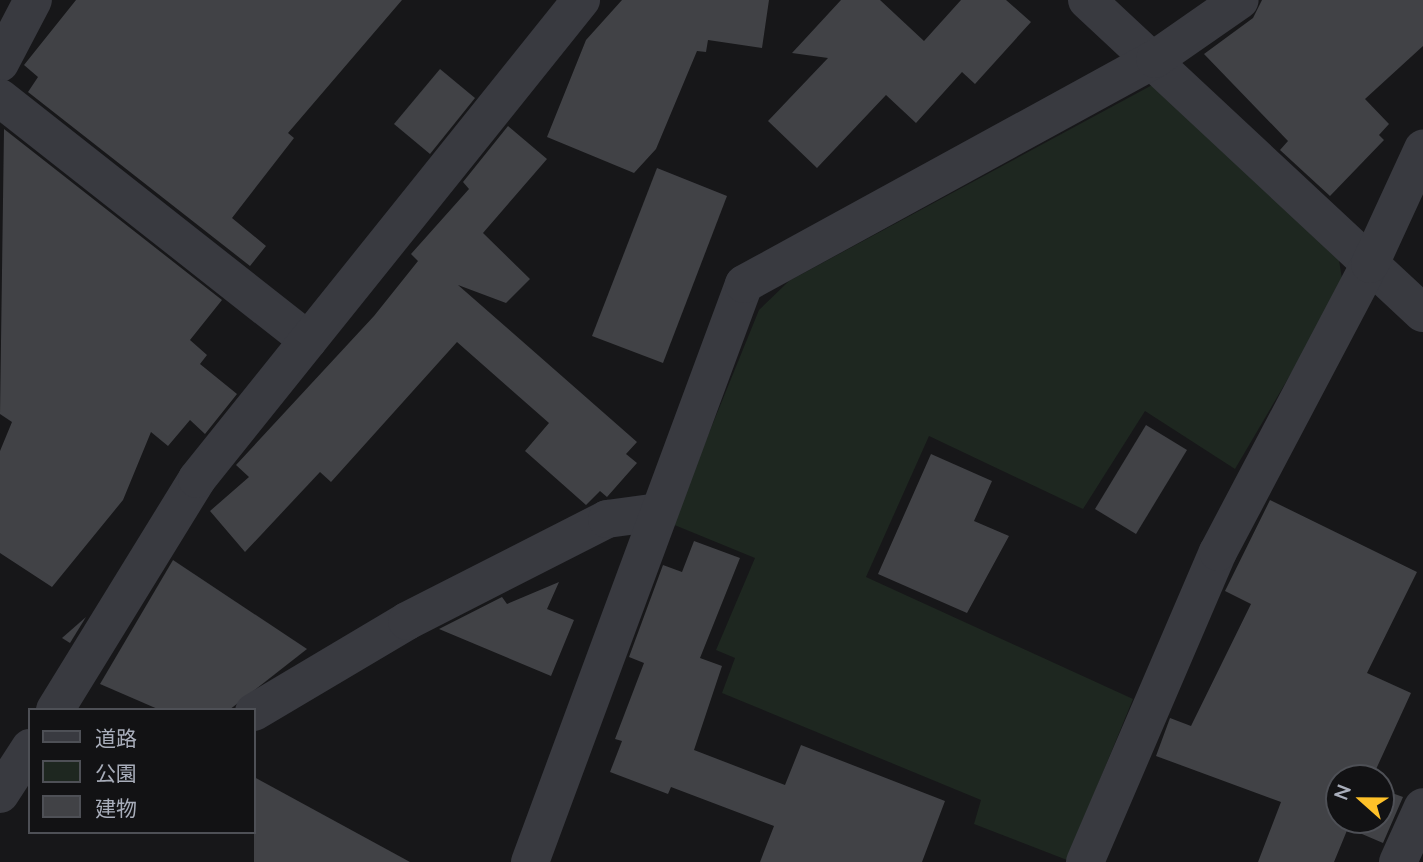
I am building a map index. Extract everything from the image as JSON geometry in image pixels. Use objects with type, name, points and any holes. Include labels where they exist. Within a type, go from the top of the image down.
[{"type":"street","points":[[0,63],[33,0]]},
{"type":"street","points":[[56,708],[197,480],[581,0]]},
{"type":"street","points":[[1087,0],[1154,59],[1423,313]]},
{"type":"street","points":[[530,862],[744,284],[1154,59],[1240,0]]},
{"type":"street","points":[[0,98],[308,340]]},
{"type":"street","points":[[1085,862],[1218,552],[1370,264],[1423,149]]},
{"type":"street","points":[[256,711],[407,621],[607,519],[659,512]]},
{"type":"street","points":[[0,794],[28,751]]},
{"type":"street","points":[[1398,862],[1423,807]]},
{"type":"green space","points":[[1154,84],[1339,260],[1343,285],[1235,469],[1145,411],[1083,509],[929,436],[866,577],[1133,699],[1067,860],[974,824],[981,800],[722,693],[735,658],[716,650],[755,558],[672,524],[759,310],[789,281]]},
{"type":"building","points":[[76,0],[402,0],[288,133],[294,138],[232,218],[266,246],[250,266],[28,92],[38,77],[24,65]]},
{"type":"building","points":[[622,0],[769,0],[762,48],[708,40],[706,52],[697,51],[656,149],[634,173],[547,137],[586,40]]},
{"type":"building","points":[[841,0],[880,0],[924,41],[961,0],[1006,0],[1031,22],[975,84],[962,72],[916,123],[886,95],[817,168],[768,121],[828,58],[792,53]]},
{"type":"building","points":[[1262,0],[1423,0],[1423,46],[1365,99],[1389,124],[1379,135],[1384,140],[1330,196],[1280,150],[1288,141],[1204,54],[1253,18]]},
{"type":"building","points":[[440,69],[475,98],[430,154],[394,124]]},
{"type":"building","points":[[508,126],[547,159],[483,233],[530,279],[506,303],[458,285],[637,442],[626,454],[637,463],[607,497],[600,491],[586,505],[525,451],[549,423],[457,342],[331,482],[320,472],[245,552],[210,511],[249,477],[236,465],[374,316],[418,261],[411,254],[469,189],[463,182]]},
{"type":"building","points":[[4,129],[222,300],[190,340],[207,355],[200,364],[237,394],[205,434],[190,420],[168,446],[151,432],[123,500],[52,587],[0,553],[0,451],[12,422],[0,414]]},
{"type":"building","points":[[657,168],[727,196],[663,363],[592,336]]},
{"type":"building","points":[[1146,425],[1187,450],[1136,534],[1095,509]]},
{"type":"building","points":[[931,454],[992,481],[974,521],[1009,536],[967,613],[878,574]]},
{"type":"building","points":[[1270,500],[1417,572],[1367,673],[1411,693],[1378,764],[1325,764],[1325,834],[1346,834],[1334,862],[1258,862],[1281,802],[1156,756],[1170,718],[1191,726],[1251,604],[1225,591]]},
{"type":"building","points":[[694,541],[740,558],[700,658],[722,666],[694,750],[785,785],[801,745],[945,801],[922,862],[760,862],[774,826],[671,787],[668,794],[610,772],[622,741],[615,739],[644,663],[629,657],[663,565],[682,572]]},
{"type":"building","points":[[173,560],[307,649],[232,708],[155,708],[100,684]]},
{"type":"building","points":[[559,582],[547,609],[574,620],[551,676],[439,629],[502,597],[507,604]]},
{"type":"building","points":[[86,617],[70,643],[62,638]]},
{"type":"building","points":[[256,778],[410,862],[254,862]]},
{"type":"building","points":[[1395,794],[1403,797],[1395,815]]},
{"type":"building","points":[[1362,834],[1387,834],[1383,843]]}]
